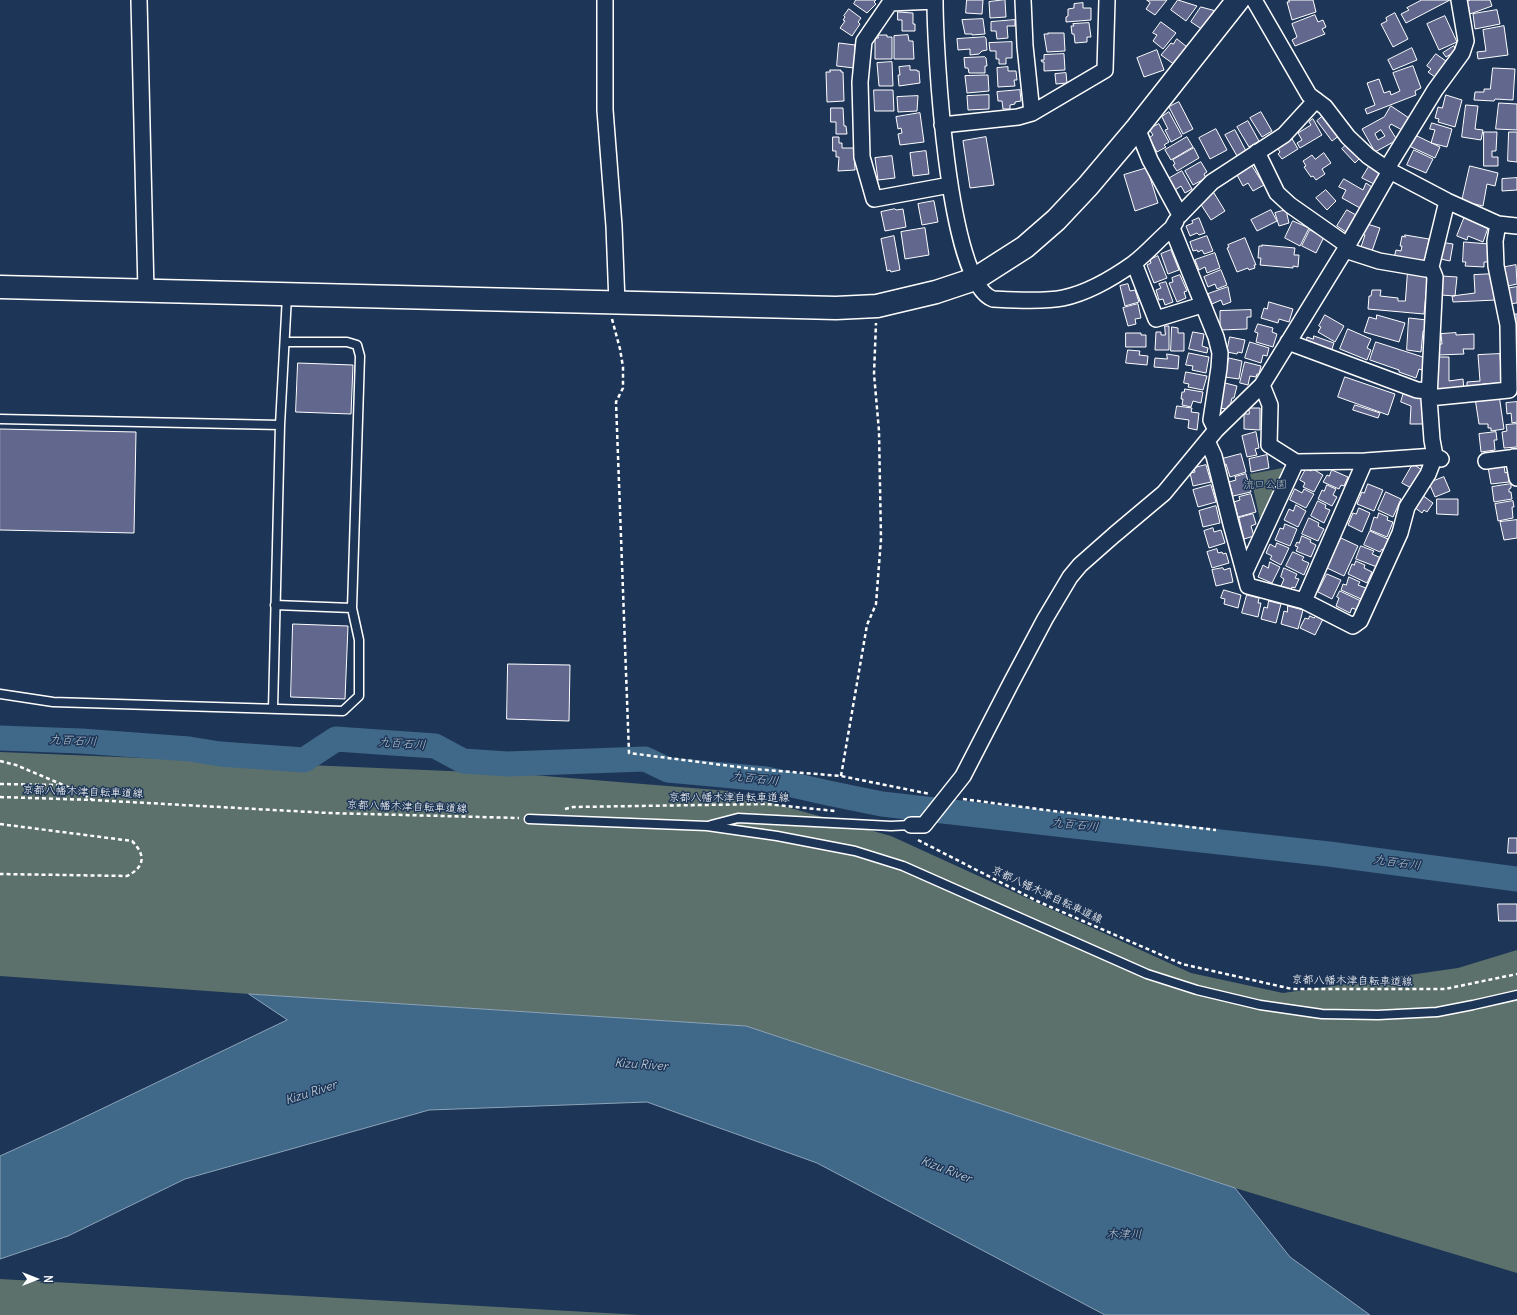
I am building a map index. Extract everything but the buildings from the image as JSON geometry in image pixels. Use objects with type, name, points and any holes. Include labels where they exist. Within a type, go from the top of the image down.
[{"type":"street","points":[[139,0],[146,291]]},
{"type":"street","points":[[605,0],[605,110],[614,226],[617,303]]},
{"type":"street","points":[[1023,0],[1025,46],[1032,113]]},
{"type":"street","points":[[942,125],[1032,113],[1105,70],[1107,0]]},
{"type":"street","points":[[0,287],[836,308],[877,306],[918,297],[975,279],[1025,247],[1056,220],[1088,186],[1137,128],[1238,0]]},
{"type":"street","points":[[1254,0],[1309,95],[1325,107],[1348,137],[1368,156],[1390,171],[1447,202],[1498,224],[1517,226]]},
{"type":"street","points":[[917,825],[947,798],[963,776],[1011,682],[1045,619],[1070,577],[1080,565],[1164,493],[1211,435],[1262,385],[1346,248],[1390,171],[1389,165],[1435,90],[1462,53],[1466,41],[1459,0]]},
{"type":"street","points":[[950,185],[874,199],[862,157],[860,82],[864,41],[890,3],[935,1],[937,72],[950,185],[963,243],[975,279],[985,295],[992,299],[1062,299],[1086,291],[1134,263],[1172,228],[1180,215],[1212,182],[1284,135],[1316,100]]},
{"type":"street","points":[[1137,128],[1150,160],[1180,215]]},
{"type":"street","points":[[1257,152],[1277,193],[1290,205],[1346,248],[1380,261],[1426,269],[1431,267]]},
{"type":"street","points":[[1172,228],[1216,337],[1220,353],[1219,368],[1211,411],[1211,435],[1214,456],[1230,524],[1248,586],[1304,601],[1353,626],[1360,621],[1400,533],[1407,507],[1438,457],[1432,440],[1429,395],[1435,277],[1431,267],[1447,202]]},
{"type":"street","points":[[1288,342],[1429,395],[1513,393],[1508,325],[1496,266],[1495,241],[1498,224]]},
{"type":"street","points":[[1134,263],[1156,319],[1202,305]]},
{"type":"street","points":[[1262,385],[1270,405],[1268,445],[1296,462],[1365,461],[1438,457]]},
{"type":"street","points":[[1486,461],[1515,457],[1517,478]]},
{"type":"street","points":[[1304,601],[1365,461]]},
{"type":"street","points":[[1245,572],[1296,462]]},
{"type":"lane","points":[[273,709],[280,425],[287,294]]},
{"type":"lane","points":[[0,694],[53,702],[343,711],[359,696],[359,640],[352,608],[360,356],[356,345],[347,342],[284,342]]},
{"type":"lane","points":[[0,419],[280,425]]},
{"type":"lane","points":[[275,605],[352,608]]},
{"type":"lane","points":[[529,818],[707,826],[776,836],[855,851],[903,866],[1147,974],[1197,990],[1260,1005],[1322,1014],[1378,1015],[1437,1012],[1473,1006],[1517,995]]},
{"type":"lane","points":[[707,826],[738,818],[891,826],[917,825]]},
{"type":"path","points":[[617,303],[611,310],[613,326],[620,349],[623,367],[623,388],[616,402],[629,753],[754,769],[842,776],[947,798],[1216,830]]},
{"type":"path","points":[[842,776],[867,625],[876,604],[880,553],[879,431],[874,374],[877,306]]},
{"type":"path","points":[[0,761],[16,765],[75,790],[93,800]]},
{"type":"path","points":[[0,784],[62,785]]},
{"type":"path","name":"京都八幡木津自転車道線","points":[[0,797],[93,800],[328,812],[529,818]]},
{"type":"path","name":"京都八幡木津自転車道線","points":[[559,811],[573,807],[766,804],[840,812]]},
{"type":"path","points":[[0,824],[132,841],[139,848],[142,856],[141,864],[135,872],[127,876],[0,874]]},
{"type":"path","name":"京都八幡木津自転車道線","points":[[891,826],[1037,901],[1182,964],[1292,989],[1445,989],[1517,974]]},
{"type":"green space","name":"流口公園","points":[[1288,467],[1261,524],[1250,474]]},
{"type":"green space","points":[[0,752],[520,774],[729,791],[891,836],[1191,973],[1283,993],[1458,968],[1517,950],[1517,1273],[1235,1188],[746,1026],[249,994],[0,976]]},
{"type":"green space","points":[[0,1279],[641,1315],[0,1315]]},
{"type":"water","name":"木津川","points":[[249,994],[746,1026],[1235,1188],[1290,1257],[1370,1315],[1105,1315],[817,1163],[647,1102],[429,1110],[185,1179],[68,1236],[0,1259],[0,1156],[287,1020]]},
{"type":"waterway","name":"九百石川","points":[[0,738],[81,741],[304,760],[336,739],[435,746],[463,761],[507,764],[645,759],[668,770],[766,779],[882,804],[1329,854],[1517,879]]},
{"type":"water label","name":"Kizu River","points":[[641,1065]]},
{"type":"water label","name":"Kizu River","points":[[311,1093]]},
{"type":"water label","name":"Kizu River","points":[[946,1170]]}]
